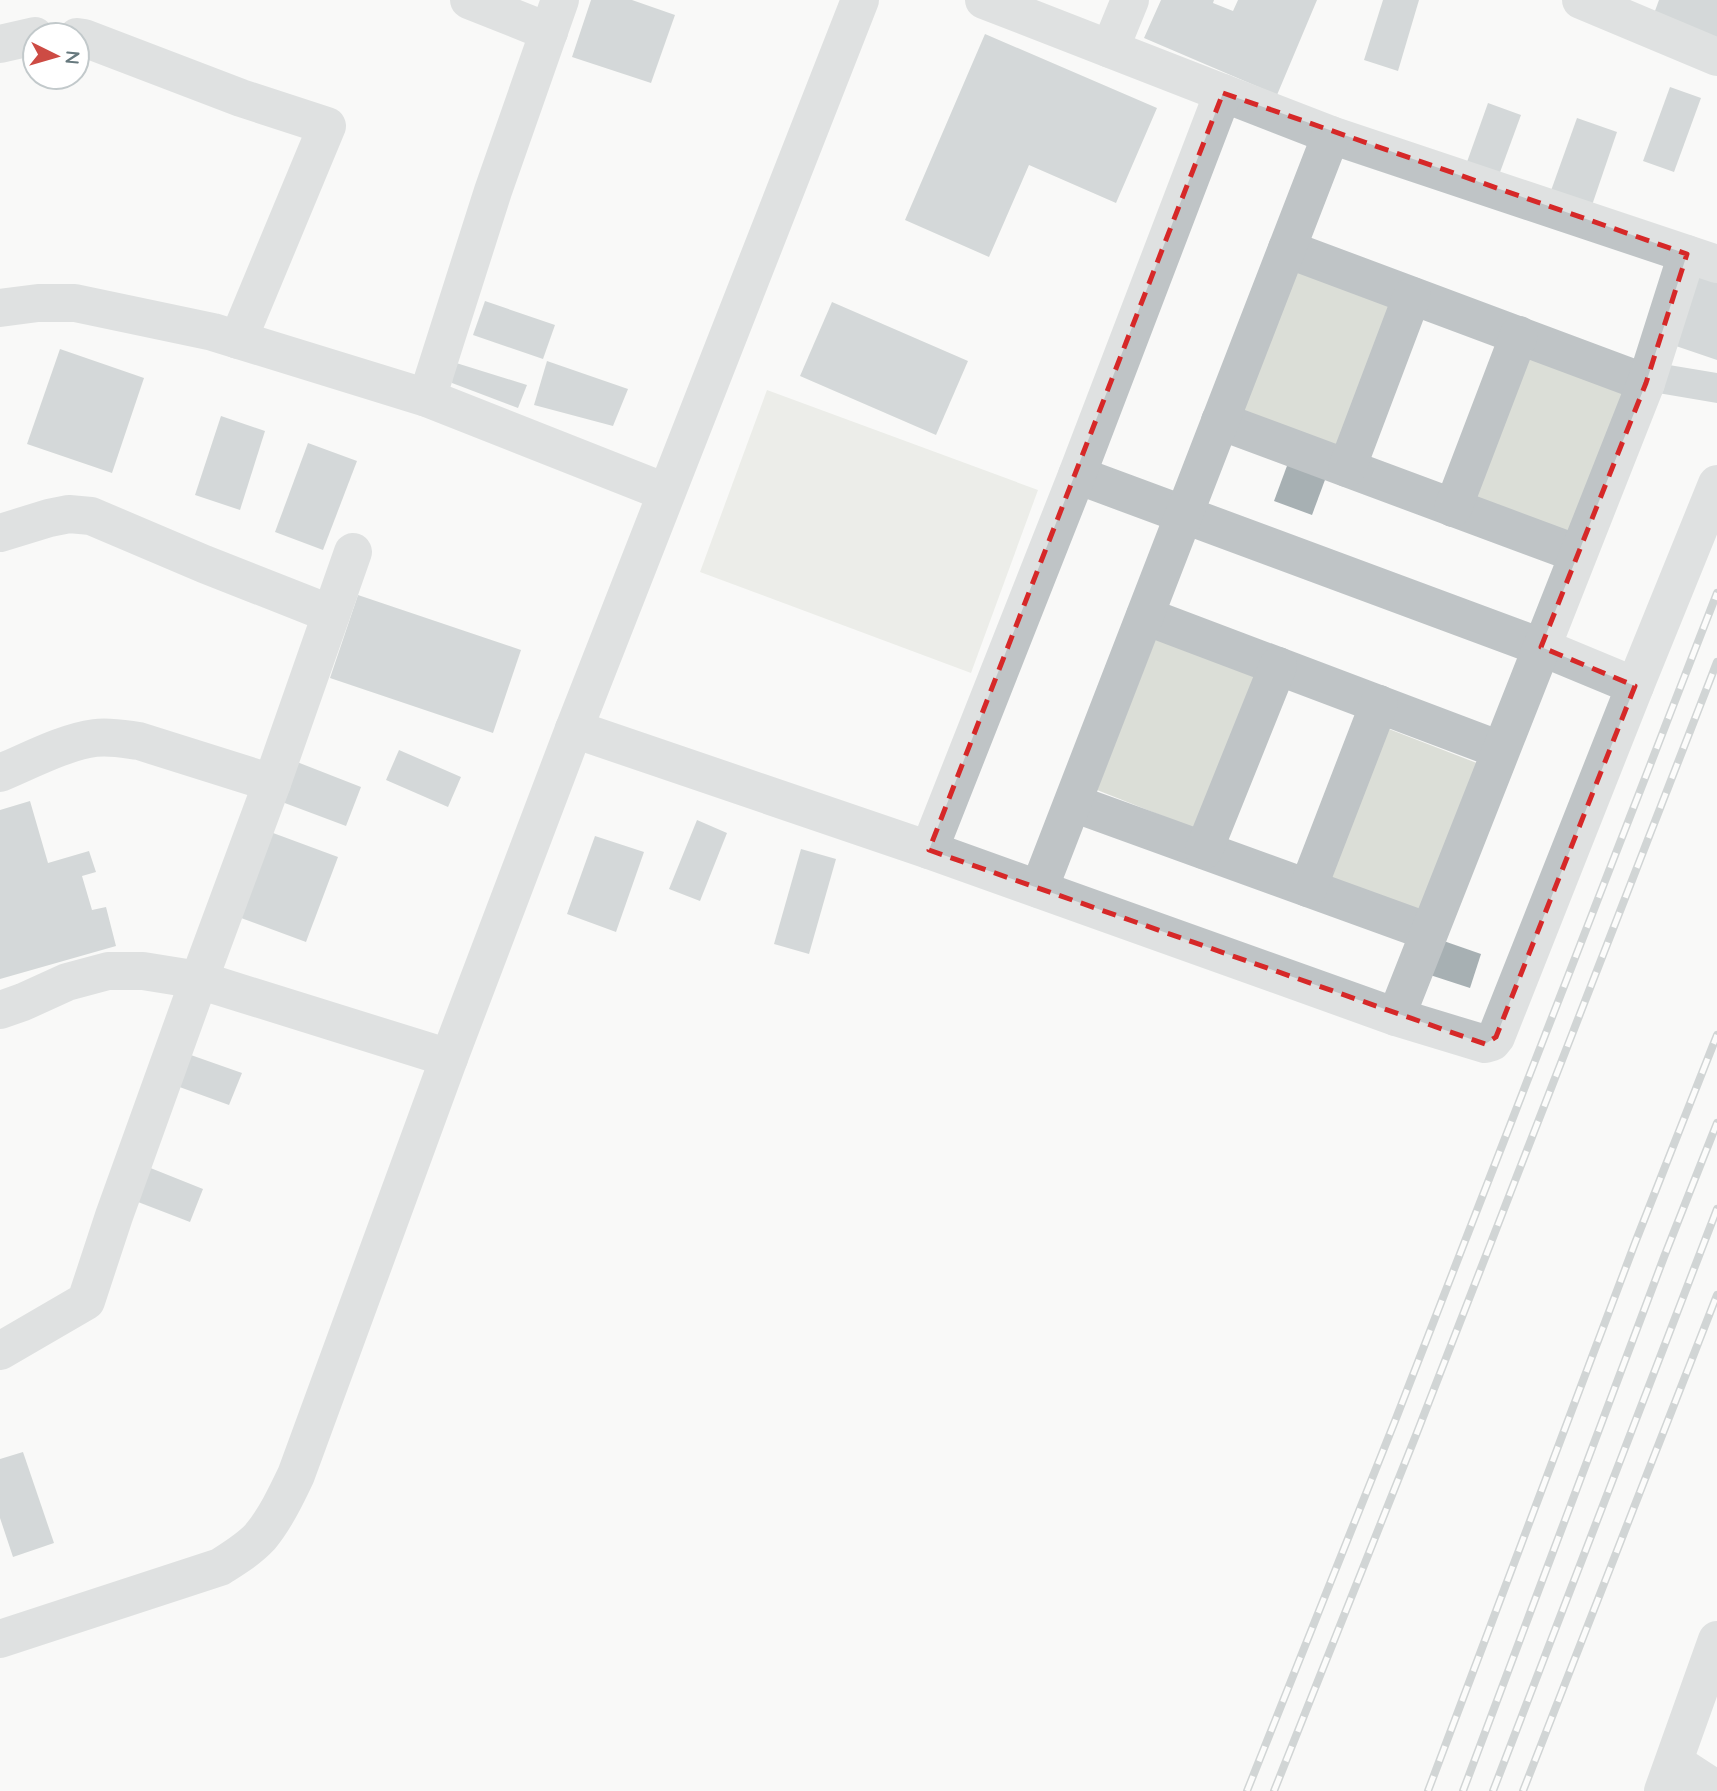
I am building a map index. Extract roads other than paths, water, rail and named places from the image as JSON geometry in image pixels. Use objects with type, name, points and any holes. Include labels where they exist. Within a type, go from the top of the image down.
[{"type":"street","points":[[427,398],[493,191],[554,16],[469,0]]},
{"type":"street","points":[[0,1639],[220,1567],[259,1538],[281,1505],[296,1475],[449,1058],[665,492],[860,0]]},
{"type":"street","points":[[984,0],[1331,135],[1702,259],[1646,383],[1396,1017]]},
{"type":"street","points":[[1111,49],[1130,0]]},
{"type":"street","points":[[1581,0],[1717,57]]},
{"type":"street","points":[[0,44],[21,39]]},
{"type":"street","points":[[91,41],[241,99],[327,126],[239,340]]},
{"type":"street","points":[[929,850],[1077,475],[1223,93]]},
{"type":"street","points":[[1039,889],[1331,135]]},
{"type":"street","points":[[1287,249],[1646,383]]},
{"type":"street","points":[[1347,468],[1412,296]]},
{"type":"street","points":[[0,308],[38,303],[75,303],[213,332],[427,398],[665,492]]},
{"type":"street","points":[[1453,508],[1519,335]]},
{"type":"street","points":[[1220,421],[1578,554]]},
{"type":"street","points":[[1077,475],[1541,647],[1635,686]]},
{"type":"street","points":[[574,730],[929,850],[1396,1017],[1480,1044],[1490,1043],[1494,1040],[1717,484]]},
{"type":"street","points":[[0,533],[50,517],[69,514],[91,516],[331,614]]},
{"type":"street","points":[[0,1351],[86,1301],[114,1216],[353,552]]},
{"type":"street","points":[[1145,616],[1500,750]]},
{"type":"street","points":[[1205,850],[1278,666]]},
{"type":"street","points":[[1308,888],[1379,704]]},
{"type":"street","points":[[0,773],[76,742],[118,737],[139,741],[272,783]]},
{"type":"street","points":[[1073,803],[1429,932]]},
{"type":"street","points":[[0,1010],[67,982],[108,971],[144,971],[199,980],[449,1058]]},
{"type":"street","points":[[1717,1640],[1669,1776],[1717,1790]]},
{"type":"railway","points":[[1247,1791],[1395,1421],[1717,593]]},
{"type":"railway","points":[[1274,1791],[1418,1430],[1717,662]]},
{"type":"railway","points":[[1428,1791],[1635,1243],[1717,1035]]},
{"type":"railway","points":[[1463,1791],[1717,1123]]},
{"type":"railway","points":[[1493,1791],[1717,1209]]},
{"type":"railway","points":[[1523,1791],[1717,1295]]}]
